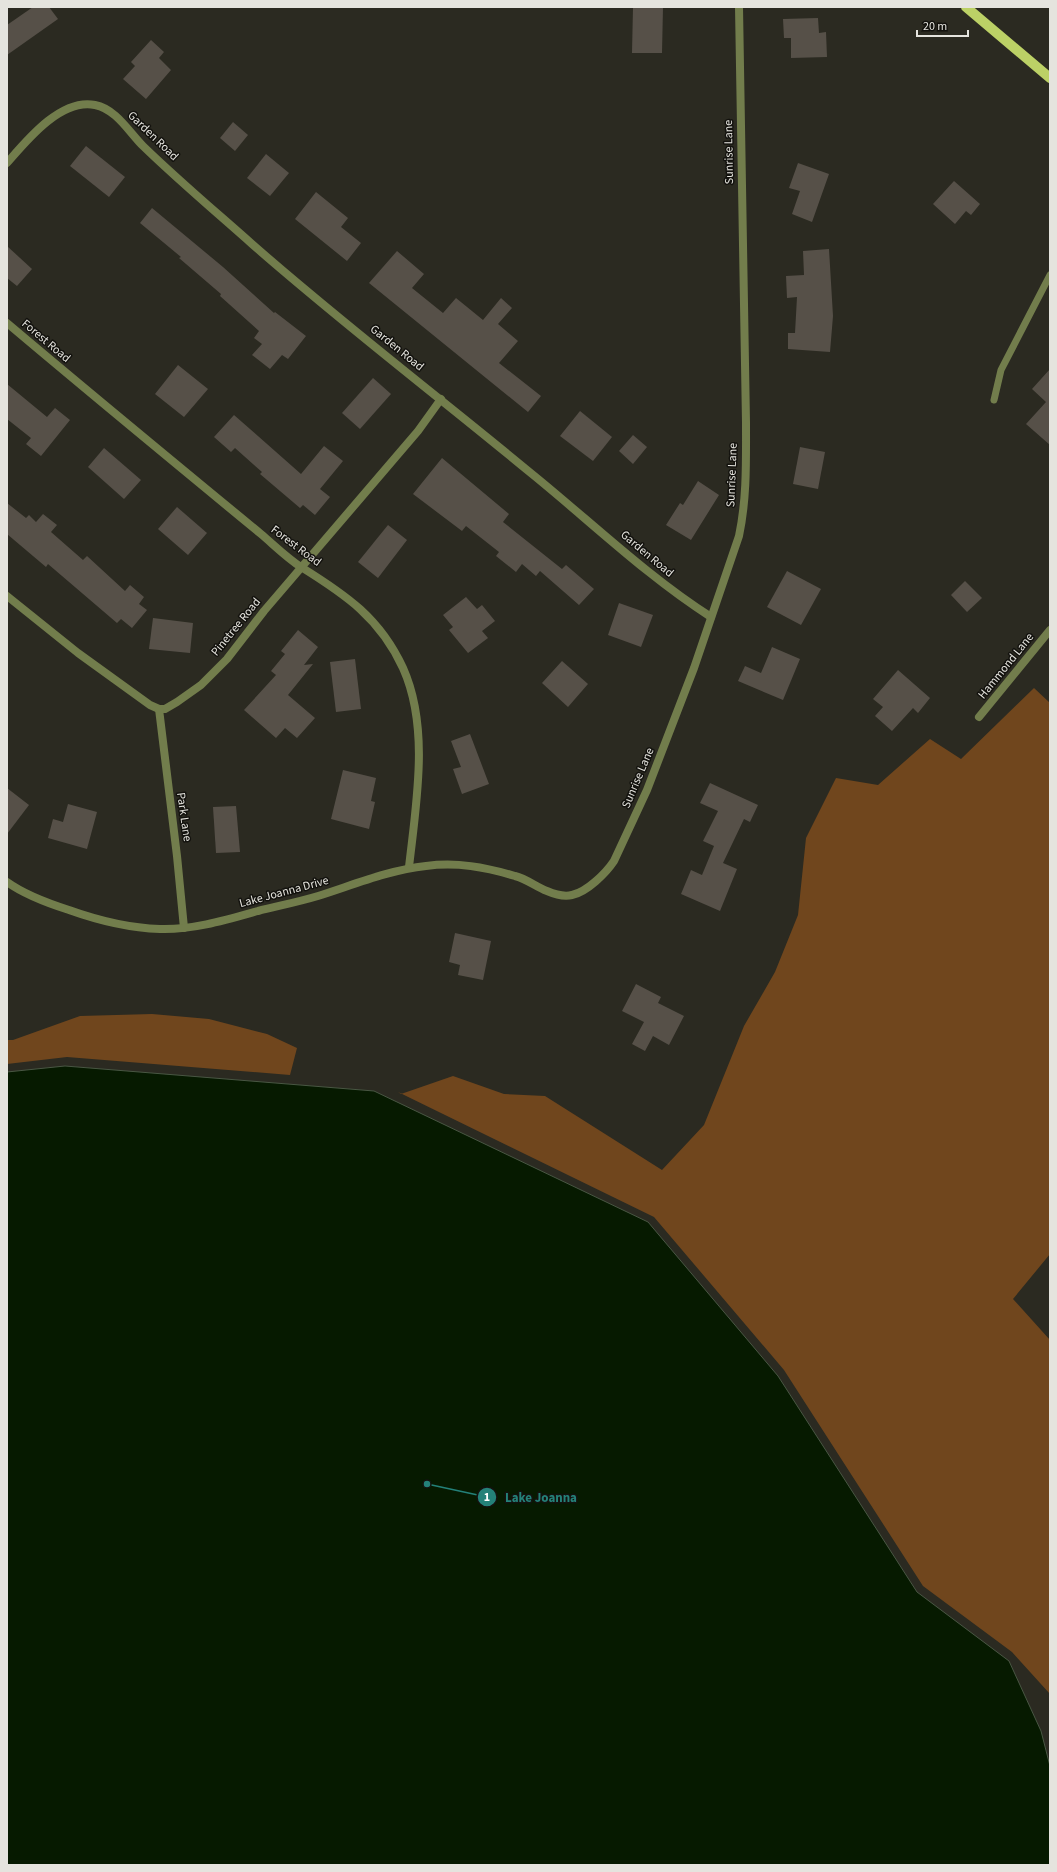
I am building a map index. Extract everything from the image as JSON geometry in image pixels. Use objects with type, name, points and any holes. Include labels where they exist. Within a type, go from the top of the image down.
[{"type":"main road","points":[[966,7],[1050,78]]},
{"type":"street","name":"Sunrise Lane","points":[[568,895],[578,893],[599,879],[614,861],[647,790],[694,668],[739,536],[746,489],[739,7]]},
{"type":"street","name":"Garden Road","points":[[7,163],[32,136],[53,118],[71,107],[83,104],[95,105],[103,108],[119,119],[143,145],[253,245],[330,311],[441,399],[682,599],[711,617]]},
{"type":"street","name":"Forest Road","points":[[7,323],[301,567],[362,610],[376,623],[389,642],[403,669],[413,698],[419,727],[419,757],[409,867]]},
{"type":"street","name":"Pinetree Road","points":[[159,709],[165,709],[201,685],[227,659],[301,567],[418,431],[441,399]]},
{"type":"street","points":[[7,596],[78,653],[150,705],[159,709]]},
{"type":"street","name":"Hammond Lane","points":[[980,716],[1050,630]]},
{"type":"street","name":"Park Lane","points":[[159,709],[177,856],[184,928]]},
{"type":"street","name":"Lake Joanna Drive","points":[[7,882],[16,888],[51,904],[87,916],[131,926],[160,929],[184,928],[220,921],[315,897],[409,867],[445,863],[476,866],[516,876],[545,891],[568,895]]},
{"type":"lane","points":[[994,400],[1001,370],[1050,275]]},
{"type":"shaded area","points":[[1034,688],[1050,703],[1050,1254],[1013,1299],[1050,1340],[1050,1694],[1012,1652],[923,1586],[784,1370],[654,1217],[402,1094],[453,1076],[504,1094],[545,1096],[662,1170],[704,1125],[744,1026],[775,972],[798,915],[806,838],[836,778],[878,785],[930,739],[961,759]]},
{"type":"shaded area","points":[[152,1014],[209,1019],[267,1034],[297,1048],[290,1075],[67,1057],[7,1064],[7,1040],[13,1040],[80,1016]]},
{"type":"shaded area","points":[[65,1066],[374,1091],[648,1222],[778,1376],[917,1592],[1009,1661],[1041,1731],[1050,1766],[1050,1865],[7,1865],[7,1072]]},
{"type":"building","points":[[33,7],[49,7],[58,19],[7,55],[7,25]]},
{"type":"building","points":[[633,7],[663,7],[662,53],[632,53]]},
{"type":"building","points":[[818,18],[819,33],[826,32],[827,57],[791,58],[791,38],[784,38],[783,19]]},
{"type":"building","points":[[151,40],[164,52],[159,58],[171,70],[146,99],[123,79],[135,66],[131,62]]},
{"type":"building","points":[[233,122],[248,135],[235,151],[220,138]]},
{"type":"building","points":[[86,146],[125,177],[109,197],[70,166]]},
{"type":"building","points":[[266,154],[289,173],[270,196],[247,178]]},
{"type":"building","points":[[798,163],[829,174],[812,222],[792,214],[800,191],[789,188]]},
{"type":"building","points":[[954,181],[980,204],[971,215],[966,211],[955,224],[933,204]]},
{"type":"building","points":[[316,192],[348,218],[341,227],[361,243],[347,261],[295,219]]},
{"type":"building","points":[[152,208],[223,267],[274,313],[275,312],[306,336],[288,359],[282,355],[270,369],[252,355],[262,344],[254,338],[259,331],[220,296],[221,294],[179,258],[181,257],[140,223]]},
{"type":"building","points":[[7,246],[32,269],[17,286],[7,278]]},
{"type":"building","points":[[829,249],[833,316],[830,352],[788,349],[788,333],[795,333],[797,297],[787,298],[786,276],[804,275],[803,251]]},
{"type":"building","points":[[397,251],[424,274],[412,288],[443,313],[456,298],[483,320],[501,298],[512,308],[498,324],[518,341],[499,363],[541,396],[528,412],[369,283]]},
{"type":"building","points":[[178,365],[208,389],[184,417],[155,394]]},
{"type":"building","points":[[1050,369],[1050,445],[1026,424],[1046,402],[1032,389]]},
{"type":"building","points":[[373,378],[391,394],[360,429],[342,413]]},
{"type":"building","points":[[7,384],[47,417],[55,408],[70,420],[41,456],[26,444],[31,438],[7,419]]},
{"type":"building","points":[[580,411],[612,437],[593,461],[560,436]]},
{"type":"building","points":[[234,415],[301,474],[324,446],[343,461],[320,489],[330,497],[315,515],[303,505],[300,508],[260,474],[262,472],[235,448],[231,452],[214,437]]},
{"type":"building","points":[[633,435],[647,447],[633,464],[619,451]]},
{"type":"building","points":[[800,447],[825,452],[818,489],[793,484]]},
{"type":"building","points":[[104,448],[141,480],[124,499],[88,467]]},
{"type":"building","points":[[442,458],[509,514],[503,522],[562,569],[566,565],[594,589],[579,605],[540,571],[536,576],[522,564],[516,572],[496,556],[499,552],[466,526],[462,531],[413,494]]},
{"type":"building","points":[[698,481],[719,495],[691,540],[666,525],[680,503],[683,505]]},
{"type":"building","points":[[7,503],[26,518],[29,515],[36,522],[43,514],[57,525],[51,532],[83,560],[87,556],[125,591],[130,585],[144,597],[139,604],[147,610],[132,628],[121,619],[117,623],[48,564],[46,567],[7,534]]},
{"type":"building","points":[[177,507],[207,533],[188,555],[158,529]]},
{"type":"building","points":[[388,525],[407,540],[378,578],[358,562]]},
{"type":"building","points":[[787,571],[821,589],[801,625],[767,607]]},
{"type":"building","points":[[965,581],[982,598],[967,612],[951,595]]},
{"type":"building","points":[[466,597],[477,609],[482,605],[495,621],[482,631],[488,638],[468,653],[449,630],[453,627],[443,615]]},
{"type":"building","points":[[619,603],[653,615],[641,647],[608,635]]},
{"type":"building","points":[[153,618],[193,623],[190,653],[149,649]]},
{"type":"building","points":[[298,630],[318,647],[304,665],[313,664],[288,695],[315,718],[297,738],[285,728],[276,738],[244,710],[276,675],[271,671],[285,654],[281,651]]},
{"type":"building","points":[[772,647],[800,659],[783,700],[738,681],[745,666],[761,673]]},
{"type":"building","points":[[355,659],[361,709],[336,712],[330,662]]},
{"type":"building","points":[[562,661],[588,684],[568,707],[542,683]]},
{"type":"building","points":[[898,670],[930,698],[918,713],[913,708],[892,731],[875,716],[883,707],[873,699]]},
{"type":"building","points":[[470,734],[489,784],[462,794],[453,769],[461,767],[451,741]]},
{"type":"building","points":[[343,770],[376,778],[371,801],[375,802],[369,829],[331,819]]},
{"type":"building","points":[[710,783],[758,805],[750,822],[744,819],[723,863],[737,869],[720,911],[681,894],[691,870],[702,875],[714,846],[703,841],[718,811],[700,803]]},
{"type":"building","points":[[7,788],[29,805],[7,834]]},
{"type":"building","points":[[68,804],[97,812],[87,849],[48,838],[53,819],[63,822]]},
{"type":"building","points":[[236,806],[240,852],[216,853],[213,807]]},
{"type":"building","points":[[455,933],[491,941],[483,980],[458,975],[460,965],[449,962]]},
{"type":"building","points":[[636,984],[661,997],[658,1003],[684,1016],[669,1045],[653,1036],[645,1051],[632,1044],[644,1022],[622,1011]]},
{"type":"place","name":"Lake Joanna","points":[[427,1484]]}]
